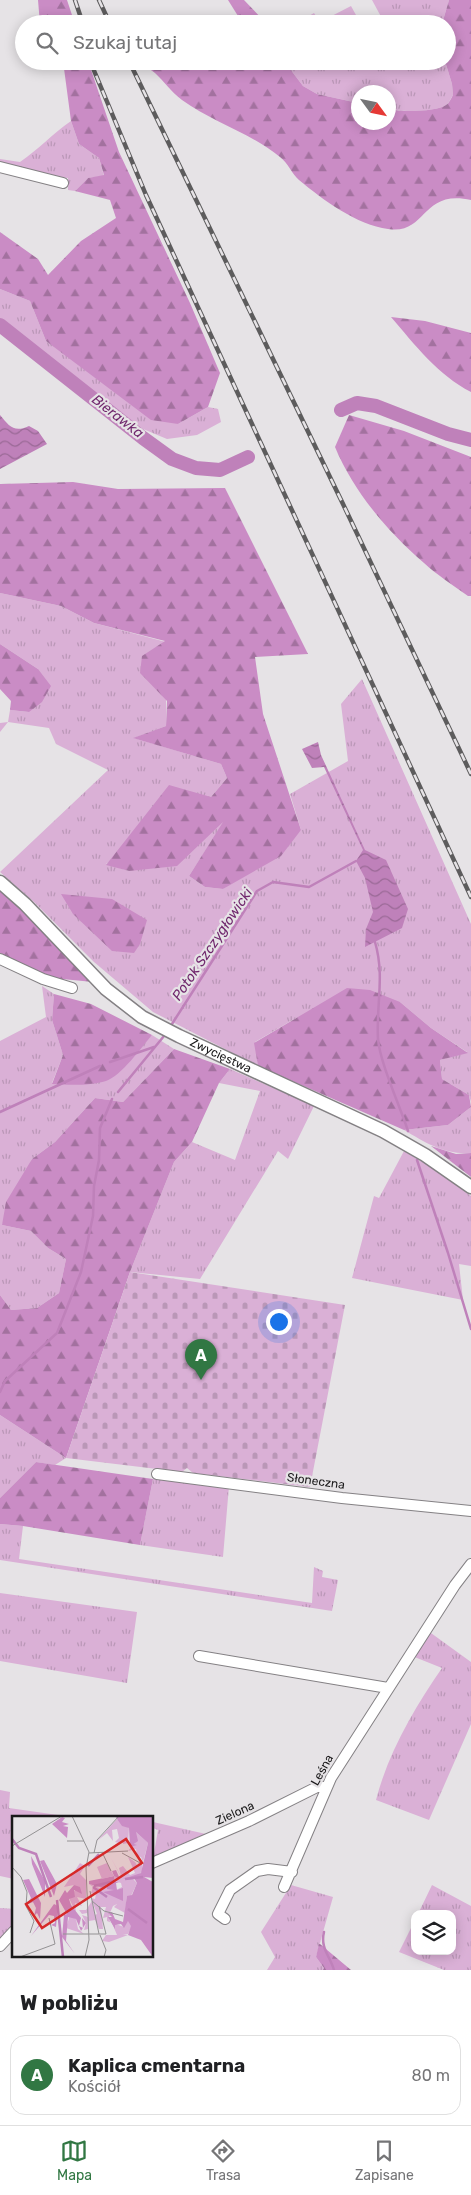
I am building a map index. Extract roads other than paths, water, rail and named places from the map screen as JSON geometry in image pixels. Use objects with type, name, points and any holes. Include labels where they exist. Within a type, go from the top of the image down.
[{"type":"main road","name":"Zwycięstwa","points":[[0,882],[24,904],[106,989],[142,1017],[384,1131],[426,1155],[471,1187]]},
{"type":"street","points":[[0,167],[63,183]]},
{"type":"street","points":[[0,959],[43,979],[72,988]]},
{"type":"street","name":"Słoneczna","points":[[157,1474],[342,1498],[471,1511]]},
{"type":"street","name":"Leśna","points":[[284,1887],[292,1872],[326,1787],[388,1688],[455,1585],[471,1564]]},
{"type":"street","points":[[199,1656],[388,1688]]},
{"type":"street","name":"Zielona","points":[[154,1862],[249,1821],[318,1788],[326,1787]]},
{"type":"street","points":[[225,1919],[218,1914],[232,1889],[264,1869],[292,1872]]},
{"type":"street","points":[[0,1946],[12,1933]]},
{"type":"water","points":[[0,415],[12,427],[19,429],[29,426],[38,431],[47,444],[0,469]]},
{"type":"water","points":[[318,742],[321,755],[365,850],[386,860],[408,909],[402,928],[365,947],[366,929],[373,912],[365,878],[356,861],[363,850],[324,767],[312,768],[302,749]]},
{"type":"waterway","name":"Bierawka","points":[[0,325],[172,459],[196,468],[220,470],[248,457]]},
{"type":"waterway","name":"Bierawka","points":[[341,410],[357,403],[376,406],[448,434],[471,440]]},
{"type":"waterway","name":"Potok Szczygłowicki","points":[[172,1024],[257,891],[273,882],[309,887],[356,861]]},
{"type":"waterway","points":[[375,942],[378,955],[380,990],[378,1039],[386,1072],[408,1131]]},
{"type":"waterway","name":"Potok Szczygłowicki","points":[[118,1092],[164,1036]]},
{"type":"waterway","points":[[110,1062],[154,1047]]},
{"type":"waterway","points":[[0,1112],[100,1066]]},
{"type":"waterway","name":"Potok Szczygłowicki","points":[[0,1392],[5,1381],[57,1333],[81,1272],[93,1216],[94,1186],[99,1160],[100,1128],[112,1099]]},
{"type":"waterway","points":[[417,1160],[471,1329]]},
{"type":"waterway","points":[[324,1932],[324,1947],[334,1970]]},
{"type":"railway","points":[[75,0],[80,15]]},
{"type":"railway","points":[[99,0],[106,15]]},
{"type":"railway","points":[[94,70],[146,195],[471,897]]},
{"type":"railway","points":[[133,70],[471,774]]},
{"type":"place","name":"Kaplica cmentarna","points":[[201,1380]]}]
